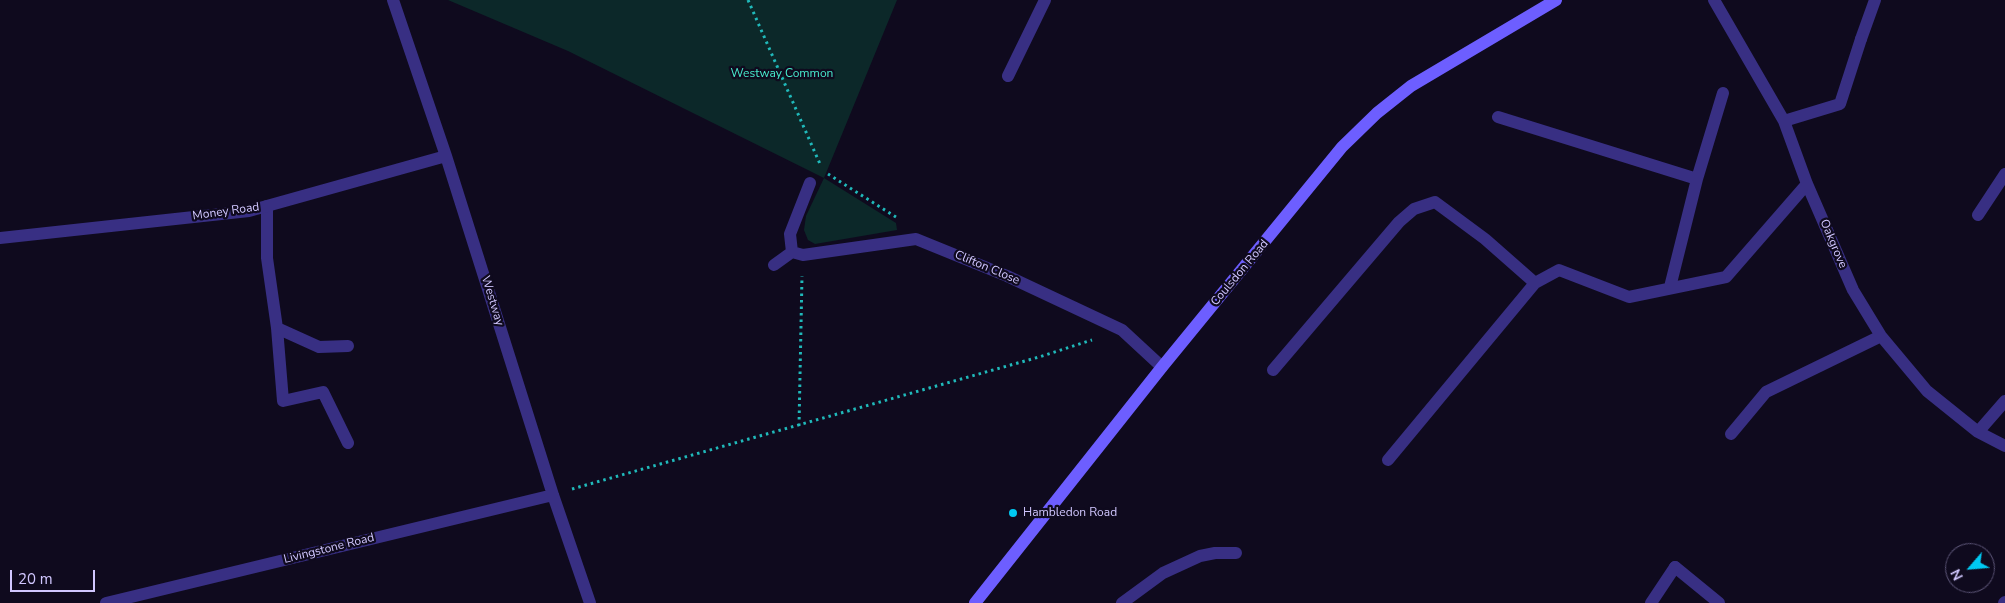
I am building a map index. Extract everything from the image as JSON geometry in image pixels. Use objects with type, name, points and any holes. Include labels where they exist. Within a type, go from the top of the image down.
[{"type":"street","name":"Westway","points":[[393,0],[446,156],[553,495],[590,603]]},
{"type":"street","points":[[1008,76],[1044,0]]},
{"type":"street","name":"Coulsdon Road","points":[[975,603],[1162,367],[1342,147],[1377,113],[1410,86],[1556,0]]},
{"type":"street","name":"Oakgrove","points":[[1714,0],[1784,121],[1807,184],[1853,290],[1881,336],[1927,391],[1978,432],[2005,446]]},
{"type":"street","points":[[1784,121],[1840,104],[1875,0]]},
{"type":"street","points":[[1670,287],[1697,179],[1723,93]]},
{"type":"street","points":[[1498,117],[1697,179]]},
{"type":"street","name":"Money Road","points":[[0,238],[249,211],[446,156]]},
{"type":"street","points":[[1978,215],[2005,174]]},
{"type":"street","points":[[798,254],[790,234],[810,183]]},
{"type":"street","points":[[1388,460],[1535,283],[1559,270],[1629,297],[1670,287],[1726,277],[1807,184]]},
{"type":"street","points":[[1273,370],[1399,222],[1414,209],[1435,202],[1485,239],[1535,283]]},
{"type":"street","points":[[266,206],[267,258],[277,328],[283,401],[323,392],[348,443]]},
{"type":"street","points":[[774,265],[798,254],[916,238]]},
{"type":"street","name":"Clifton Close","points":[[916,238],[1007,276],[1122,330],[1162,367]]},
{"type":"street","points":[[277,328],[320,347],[348,346]]},
{"type":"street","points":[[1731,434],[1766,392],[1881,336]]},
{"type":"street","points":[[1978,432],[2005,401]]},
{"type":"street","name":"Livingstone Road","points":[[106,603],[553,495]]},
{"type":"street","points":[[1122,603],[1164,573],[1200,556],[1215,553],[1236,554]]},
{"type":"street","points":[[1650,603],[1675,568],[1719,603]]},
{"type":"path","points":[[748,0],[822,170],[907,224],[916,238]]},
{"type":"path","points":[[798,254],[799,426]]},
{"type":"path","points":[[553,495],[1039,357],[1122,330]]},
{"type":"green space","name":"Westway Common","points":[[448,0],[897,0],[824,178],[568,51]]},
{"type":"green space","points":[[824,178],[896,223],[897,230],[815,244],[808,240],[804,230],[806,216]]},
{"type":"place","name":"Hambledon Road","points":[[1013,513]]}]
